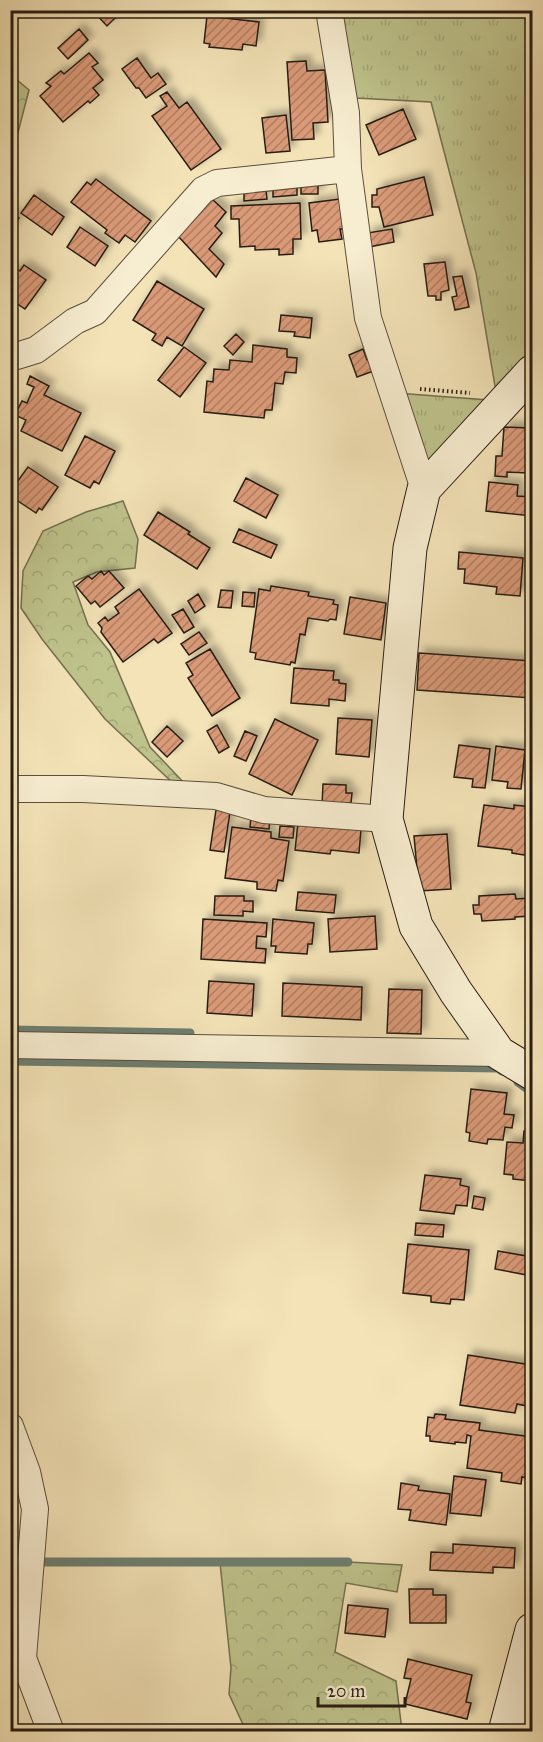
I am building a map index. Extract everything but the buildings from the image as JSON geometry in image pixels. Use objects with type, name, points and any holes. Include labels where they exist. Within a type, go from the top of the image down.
[{"type":"street","points":[[329,10],[346,113],[348,169],[368,318],[424,489]]},
{"type":"street","points":[[10,358],[36,350],[75,321],[95,312],[203,190],[218,183],[348,169]]},
{"type":"street","points":[[532,372],[424,489],[410,548],[386,819],[416,926],[456,992],[499,1053],[532,1073]]},
{"type":"street","points":[[10,789],[82,789],[216,796],[264,810],[386,819]]},
{"type":"street","points":[[10,1046],[499,1053]]},
{"type":"street","points":[[10,1426],[27,1472],[34,1509],[23,1658],[51,1731]]},
{"type":"street","points":[[505,1731],[532,1630]]},
{"type":"path","points":[[390,386],[509,397]]},
{"type":"green space","points":[[342,11],[532,11],[532,355],[496,392],[476,273],[431,102],[355,98]]},
{"type":"green space","points":[[10,74],[29,90],[14,148],[11,149]]},
{"type":"green space","points":[[396,393],[488,400],[439,462],[417,460]]},
{"type":"green space","points":[[123,501],[138,539],[135,568],[97,572],[73,582],[88,625],[110,652],[150,747],[187,786],[175,785],[105,719],[42,639],[21,608],[23,571],[43,531],[86,512]]},
{"type":"green space","points":[[348,1562],[402,1565],[397,1592],[346,1583],[335,1652],[396,1681],[402,1731],[246,1731],[229,1694],[231,1668],[220,1563]]},
{"type":"waterway","points":[[10,1030],[190,1033]]},
{"type":"waterway","points":[[10,1061],[498,1068],[502,1071]]},
{"type":"waterway","points":[[518,1082],[532,1092]]},
{"type":"waterway","points":[[43,1562],[348,1562]]}]
